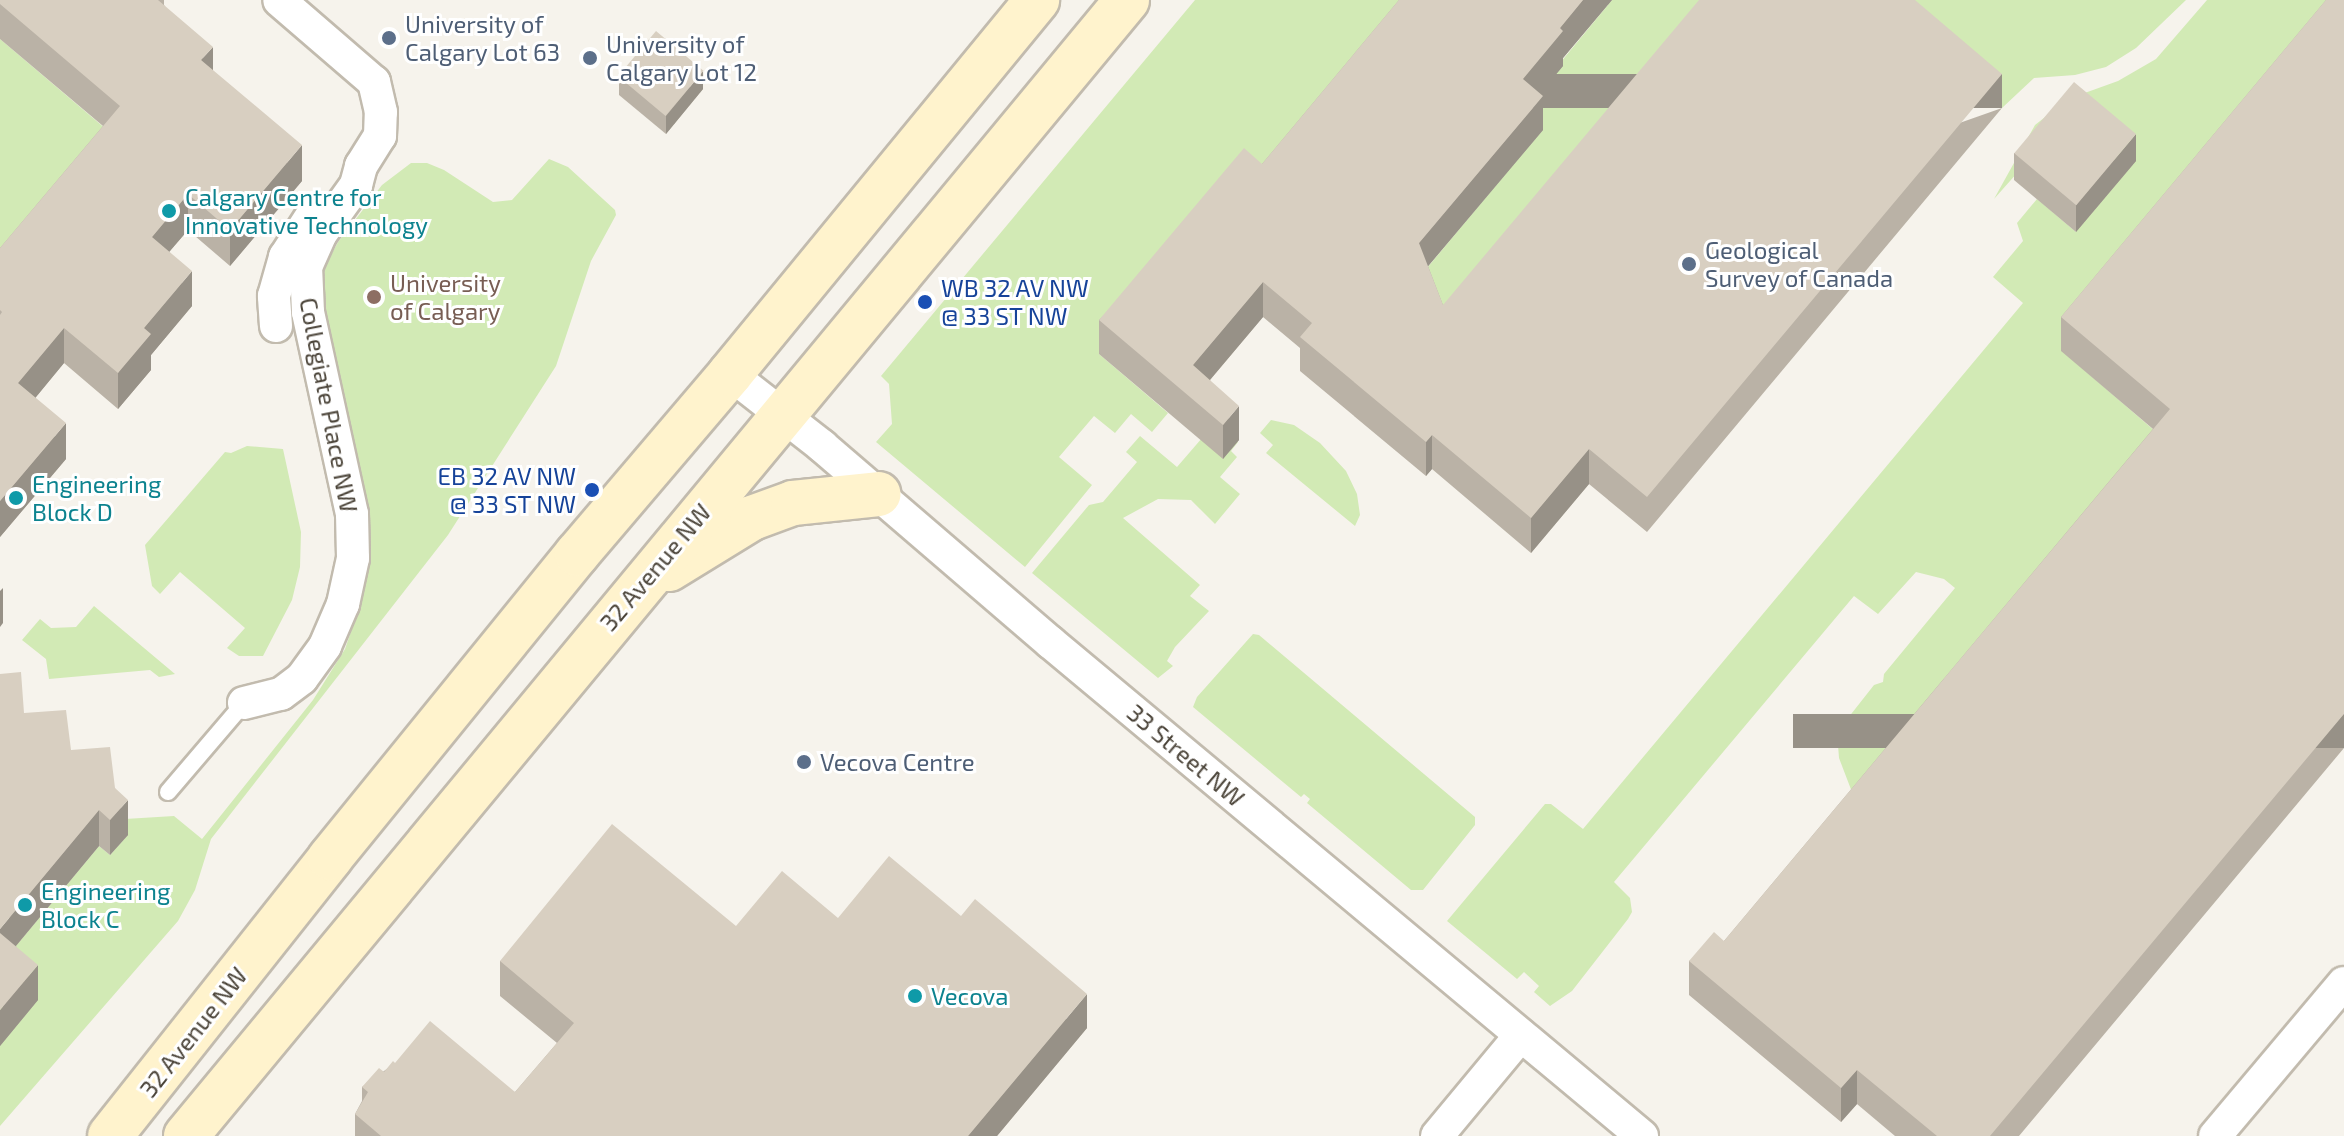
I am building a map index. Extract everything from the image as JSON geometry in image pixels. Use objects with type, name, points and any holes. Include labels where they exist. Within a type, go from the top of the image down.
[{"type":"main road","name":"32 Avenue NW","points":[[110,1136],[577,554],[730,374],[1037,0]]},
{"type":"main road","name":"32 Avenue NW","points":[[186,1136],[1127,0]]},
{"type":"main road","points":[[636,589],[752,518],[793,503],[879,494]]},
{"type":"street","name":"Collegiate Place NW","points":[[244,703],[281,694],[302,678],[325,646],[343,604],[350,573],[352,514],[305,290],[306,267],[320,235],[356,185],[361,166],[380,136],[381,112],[374,82],[279,0]]},
{"type":"street","name":"Collegiate Place NW","points":[[276,326],[274,296],[285,257],[303,225],[344,175],[361,166]]},
{"type":"street","name":"33 Street NW","points":[[730,374],[879,494],[1050,642],[1642,1136]]},
{"type":"street","points":[[2215,1136],[2344,983]]},
{"type":"street","points":[[1437,1136],[1521,1035]]},
{"type":"lane","points":[[168,792],[244,703]]},
{"type":"green space","points":[[1195,0],[1426,0],[1099,354],[1168,413],[1152,432],[1131,414],[1115,433],[1094,416],[1059,457],[1092,485],[1025,567],[876,442],[892,424],[889,384],[881,376]]},
{"type":"green space","points":[[1612,0],[1728,0],[1450,331],[1417,280],[1542,130],[1515,107],[1560,63]]},
{"type":"green space","points":[[1874,0],[2186,0],[2136,48],[2106,67],[2075,75],[2034,78],[2002,108]]},
{"type":"green space","points":[[2207,0],[2344,0],[2062,351],[2170,444],[1860,813],[1839,758],[1837,732],[1874,685],[1883,682],[1884,674],[1955,588],[1944,579],[1916,572],[1878,614],[1854,596],[1614,882],[1630,898],[1632,912],[1572,991],[1550,1006],[1534,992],[1539,986],[1524,972],[1517,979],[1447,921],[1545,804],[1551,804],[1583,829],[2023,303],[1993,277],[2023,241],[2017,223],[2037,199],[2076,232],[2074,109],[1994,199],[2035,125],[2068,99],[2118,81],[2156,59]]},
{"type":"green space","points":[[0,39],[120,141],[0,283]]},
{"type":"green space","points":[[549,159],[568,167],[615,210],[616,215],[591,261],[556,366],[448,535],[211,839],[195,890],[178,921],[0,1126],[0,965],[99,846],[110,855],[127,836],[125,819],[174,816],[202,839],[313,700],[345,649],[363,596],[369,541],[364,491],[325,330],[320,294],[324,268],[338,242],[382,185],[411,163],[427,163],[444,170],[493,202],[512,200]]},
{"type":"green space","points":[[1271,420],[1294,425],[1320,443],[1346,471],[1357,494],[1360,515],[1355,526],[1266,453],[1273,445],[1260,433]]},
{"type":"green space","points":[[1215,423],[1238,442],[1231,451],[1237,457],[1220,477],[1240,494],[1215,524],[1191,500],[1158,499],[1123,518],[1200,585],[1190,596],[1209,611],[1175,647],[1167,661],[1173,666],[1158,678],[1032,573],[1089,505],[1103,502],[1137,462],[1126,452],[1140,436],[1177,467]]},
{"type":"green space","points":[[247,446],[283,449],[301,532],[300,567],[292,600],[263,656],[239,656],[227,648],[245,628],[180,572],[160,594],[152,586],[145,545],[225,452],[231,453]]},
{"type":"green space","points":[[94,606],[175,674],[159,677],[150,670],[49,679],[46,659],[22,640],[40,619],[51,628],[76,627]]},
{"type":"green space","points":[[1253,634],[1259,635],[1475,817],[1475,825],[1423,890],[1411,890],[1307,803],[1310,799],[1304,794],[1301,797],[1193,707],[1197,697]]},
{"type":"building","name":"Calgary Centre for Innovative Technology","points":[[0,0],[158,0],[213,47],[201,60],[302,145],[230,230],[188,194],[152,237],[192,271],[144,328],[151,334],[118,373],[64,328],[18,383],[66,423],[0,501],[0,248],[120,106],[0,4]]},
{"type":"building","name":"Geological Survey of Canada","points":[[1399,0],[1583,0],[1560,28],[1563,31],[1523,79],[1543,96],[1419,243],[1443,305],[1699,0],[1915,0],[2002,74],[1647,497],[1589,449],[1531,518],[1432,435],[1426,442],[1300,337],[1312,323],[1263,282],[1193,365],[1239,406],[1223,425],[1099,320],[1244,148],[1262,164]]},
{"type":"building","points":[[2326,0],[2344,0],[2344,714],[1990,1136],[1937,1136],[1857,1070],[1841,1088],[1689,961],[1714,932],[1724,941],[2170,409],[2061,317]]},
{"type":"building","points":[[656,31],[703,71],[666,116],[618,76]]},
{"type":"building","points":[[2074,82],[2136,134],[2076,205],[2014,153]]},
{"type":"building","points":[[21,672],[24,713],[66,710],[71,750],[110,747],[115,788],[128,800],[110,820],[99,810],[0,929],[0,674]]},
{"type":"building","name":"Vecova","points":[[612,824],[736,926],[782,871],[838,918],[889,856],[961,916],[975,899],[1087,994],[968,1136],[381,1136],[355,1114],[368,1092],[362,1087],[379,1068],[384,1072],[393,1061],[395,1063],[430,1021],[515,1092],[574,1023],[500,961]]},
{"type":"building","points":[[0,933],[38,965],[0,1010]]},
{"type":"place","name":"University of Calgary Lot 63","points":[[389,38]]},
{"type":"place","name":"University of Calgary Lot 12","points":[[590,58]]},
{"type":"place","name":"Calgary Centre for Innovative Technology","points":[[169,211]]},
{"type":"place","name":"Geological Survey of Canada","points":[[1689,264]]},
{"type":"place","name":"University of Calgary","points":[[374,297]]},
{"type":"place","name":"WB 32 AV NW @ 33 ST NW","points":[[925,302]]},
{"type":"place","name":"EB 32 AV NW @ 33 ST NW","points":[[592,490]]},
{"type":"place","name":"Engineering Block D","points":[[16,498]]},
{"type":"place","name":"Vecova Centre","points":[[804,762]]},
{"type":"place","name":"Engineering Block C","points":[[25,905]]},
{"type":"place","name":"Vecova","points":[[915,996]]}]
